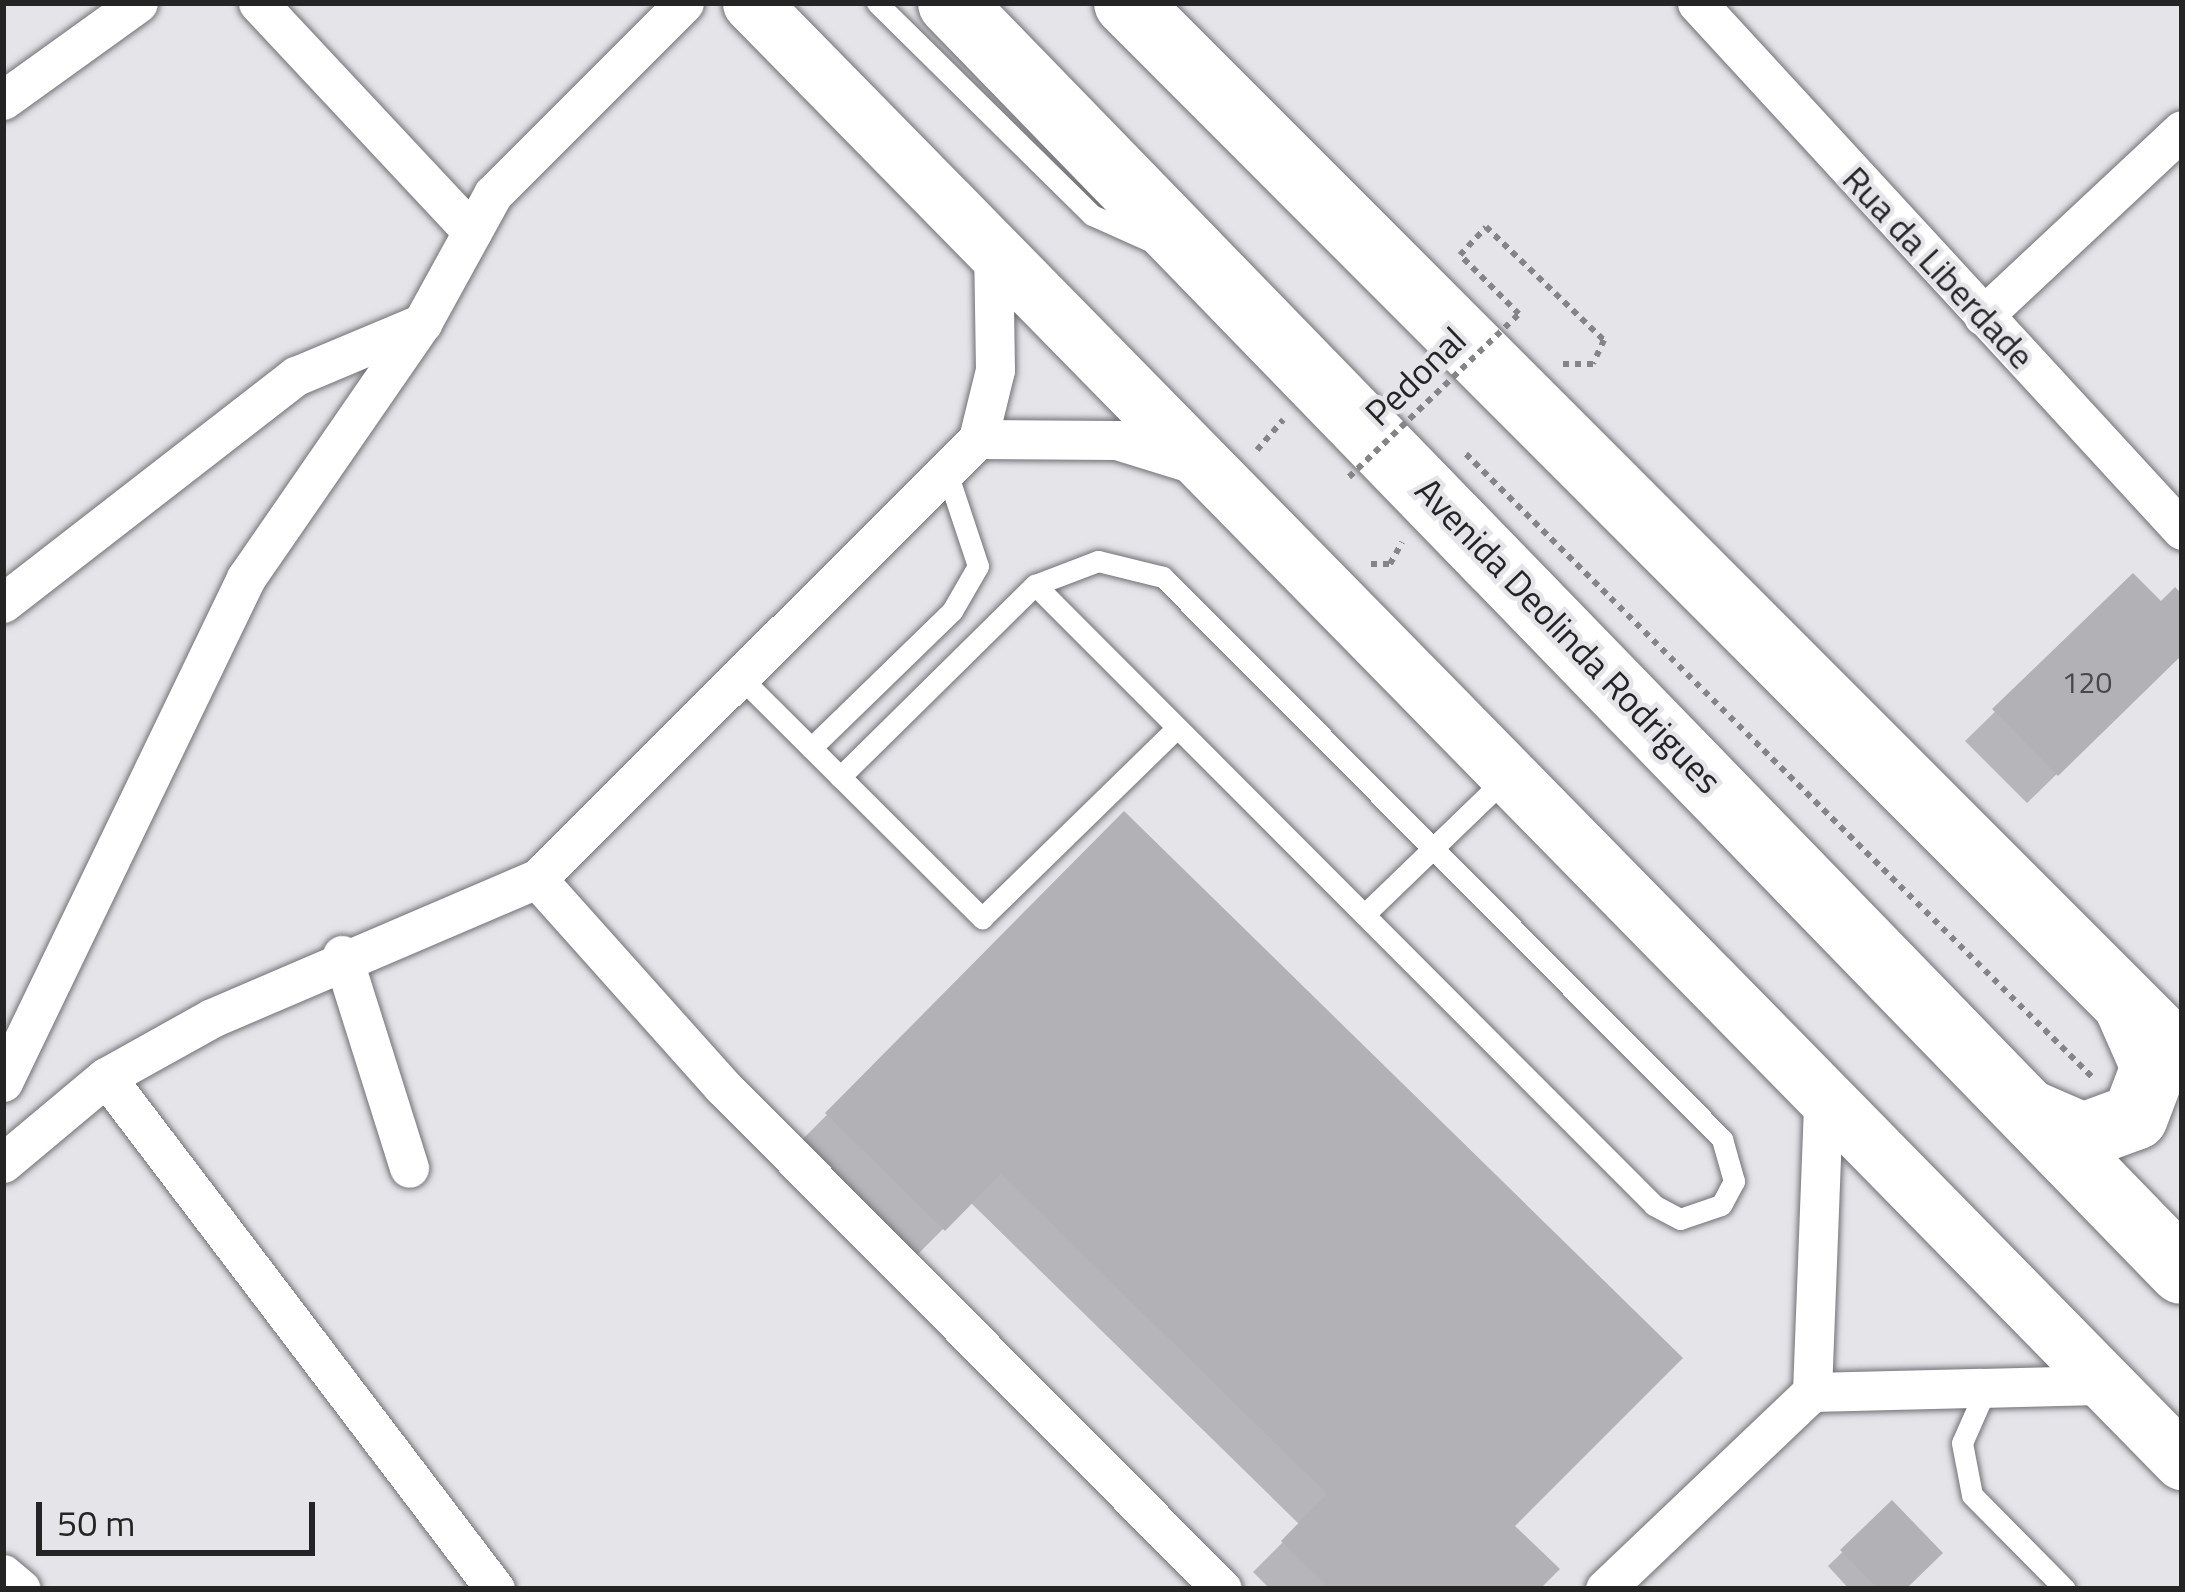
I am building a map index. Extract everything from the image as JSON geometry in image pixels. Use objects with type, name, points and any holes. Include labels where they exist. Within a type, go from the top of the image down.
[{"type":"highway","name":"Avenida Deolinda Rodrigues","points":[[951,3],[1214,268],[2182,1270]]},
{"type":"highway","points":[[1126,3],[2182,1059]]},
{"type":"highway","points":[[2030,1113],[2083,1136],[2134,1117],[2154,1067],[2126,1005]]},
{"type":"street","points":[[3,100],[138,3]]},
{"type":"street","points":[[258,3],[472,232]]},
{"type":"street","points":[[3,1082],[246,578],[422,323],[493,194],[684,3]]},
{"type":"street","points":[[751,3],[1823,1101],[2182,1461]]},
{"type":"street","name":"Rua da Liberdade","points":[[1697,3],[2182,530]]},
{"type":"street","points":[[1983,316],[2182,130]]},
{"type":"street","points":[[3,1192],[13,1157],[106,1077],[342,955],[537,879],[978,439],[995,370],[993,248]]},
{"type":"street","points":[[3,603],[296,376],[422,323]]},
{"type":"street","points":[[978,439],[1117,440],[1203,467]]},
{"type":"street","points":[[537,879],[722,1086],[1222,1589]]},
{"type":"street","points":[[342,955],[409,1168]]},
{"type":"street","points":[[106,1077],[495,1589]]},
{"type":"street","points":[[1812,1392],[1823,1101]]},
{"type":"street","points":[[1606,1589],[1812,1392],[1988,1384],[2109,1385]]},
{"type":"street","points":[[3,1574],[22,1589]]},
{"type":"lane","points":[[877,3],[1092,215],[1214,268]]},
{"type":"lane","points":[[811,748],[952,611],[978,566],[946,470]]},
{"type":"lane","points":[[840,777],[1035,585],[1097,561],[1163,577],[1722,1139],[1734,1180],[1721,1205],[1680,1219],[1654,1205],[1035,585]]},
{"type":"lane","points":[[740,677],[982,918],[1177,728]]},
{"type":"lane","points":[[1366,913],[1507,777]]},
{"type":"lane","points":[[1988,1384],[1962,1443],[1972,1495],[2066,1589]]},
{"type":"path","name":"Pedonal","points":[[1362,492],[1349,477],[1519,314],[1460,255],[1486,227],[1604,340],[1593,364],[1562,364]]},
{"type":"path","points":[[1413,402],[1430,418]]},
{"type":"path","points":[[1261,461],[1274,425],[1301,424]]},
{"type":"path","points":[[1447,435],[2096,1080]]},
{"type":"path","points":[[1361,561],[1402,553],[1389,522]]},
{"type":"building","points":[[2133,573],[2161,601],[2175,587],[2182,594],[2182,655],[2058,776],[1992,709]]},
{"type":"building","points":[[1124,811],[1683,1358],[1515,1526],[1560,1569],[1540,1589],[1330,1589],[1281,1541],[1327,1494],[1001,1174],[945,1231],[825,1113]]},
{"type":"building","points":[[1892,1500],[1943,1553],[1906,1589],[1878,1589],[1840,1550]]}]
